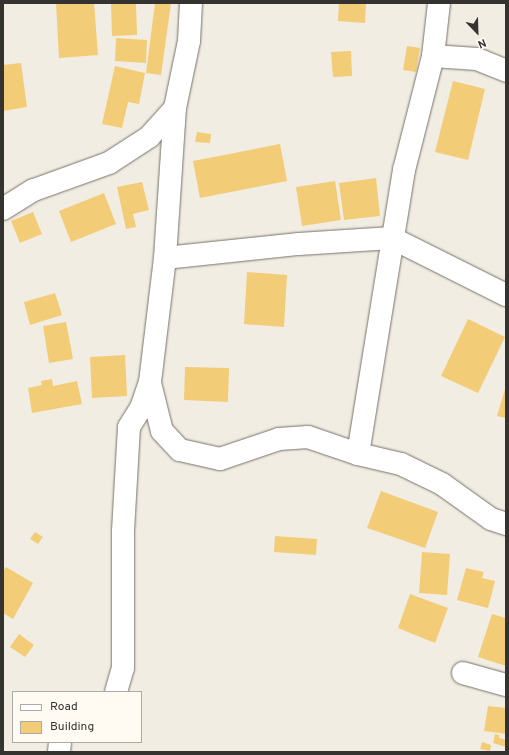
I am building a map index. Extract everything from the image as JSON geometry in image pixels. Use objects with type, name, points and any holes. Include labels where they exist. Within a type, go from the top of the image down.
[{"type":"street","points":[[116,691],[123,668],[123,531],[129,427],[141,408],[150,382],[165,258],[176,108],[189,41],[191,3]]},
{"type":"street","points":[[358,454],[404,170],[433,56],[439,3]]},
{"type":"street","points":[[433,56],[477,60],[506,71]]},
{"type":"street","points":[[3,209],[34,190],[109,163],[149,137],[176,108]]},
{"type":"street","points":[[165,258],[299,244],[392,238],[506,295]]},
{"type":"street","points":[[150,382],[162,431],[180,450],[220,459],[279,439],[308,437],[358,454],[401,464],[442,484],[491,519],[506,524]]},
{"type":"street","points":[[463,673],[506,685]]},
{"type":"building","points":[[56,3],[94,3],[98,55],[59,58]]},
{"type":"building","points":[[111,3],[136,3],[137,35],[112,36]]},
{"type":"building","points":[[155,3],[171,3],[161,75],[146,73]]},
{"type":"building","points":[[339,3],[366,3],[365,23],[338,21]]},
{"type":"building","points":[[116,38],[147,40],[146,63],[115,61]]},
{"type":"building","points":[[407,46],[420,48],[416,72],[403,70]]},
{"type":"building","points":[[351,51],[352,76],[333,77],[331,52]]},
{"type":"building","points":[[21,63],[27,107],[3,111],[3,65]]},
{"type":"building","points":[[115,66],[145,73],[139,104],[128,102],[122,128],[102,124]]},
{"type":"building","points":[[453,81],[485,89],[468,160],[435,152]]},
{"type":"building","points":[[197,132],[211,134],[210,143],[195,142]]},
{"type":"building","points":[[280,144],[287,181],[200,198],[193,161]]},
{"type":"building","points":[[376,178],[380,216],[344,220],[339,183]]},
{"type":"building","points":[[335,181],[341,220],[302,226],[296,187]]},
{"type":"building","points":[[142,182],[149,210],[133,214],[136,227],[126,229],[117,187]]},
{"type":"building","points":[[104,193],[116,224],[71,242],[59,211]]},
{"type":"building","points":[[33,212],[42,234],[20,243],[11,221]]},
{"type":"building","points":[[247,272],[287,275],[284,327],[244,324]]},
{"type":"building","points":[[55,293],[62,315],[30,325],[24,302]]},
{"type":"building","points":[[468,319],[505,337],[478,393],[441,376]]},
{"type":"building","points":[[66,322],[73,359],[49,363],[43,326]]},
{"type":"building","points":[[125,355],[127,396],[92,398],[90,357]]},
{"type":"building","points":[[185,367],[229,368],[228,402],[184,400]]},
{"type":"building","points":[[52,379],[53,386],[77,381],[82,404],[32,413],[28,388],[42,385],[41,381]]},
{"type":"building","points":[[506,386],[506,418],[497,416]]},
{"type":"building","points":[[381,491],[438,512],[425,548],[367,528]]},
{"type":"building","points":[[35,532],[43,537],[38,544],[30,539]]},
{"type":"building","points":[[275,536],[317,539],[316,555],[274,552]]},
{"type":"building","points":[[422,552],[450,554],[447,595],[419,593]]},
{"type":"building","points":[[6,567],[33,583],[13,619],[3,613],[3,572]]},
{"type":"building","points":[[466,568],[484,572],[482,578],[495,581],[488,608],[457,600]]},
{"type":"building","points":[[410,594],[448,608],[435,643],[398,628]]},
{"type":"building","points":[[492,614],[506,618],[506,666],[478,657]]},
{"type":"building","points":[[19,634],[34,645],[25,657],[10,647]]},
{"type":"building","points":[[488,706],[506,708],[506,734],[484,731]]},
{"type":"building","points":[[495,734],[499,735],[499,738],[506,740],[506,747],[493,743]]},
{"type":"building","points":[[482,742],[491,745],[490,751],[480,749]]}]
